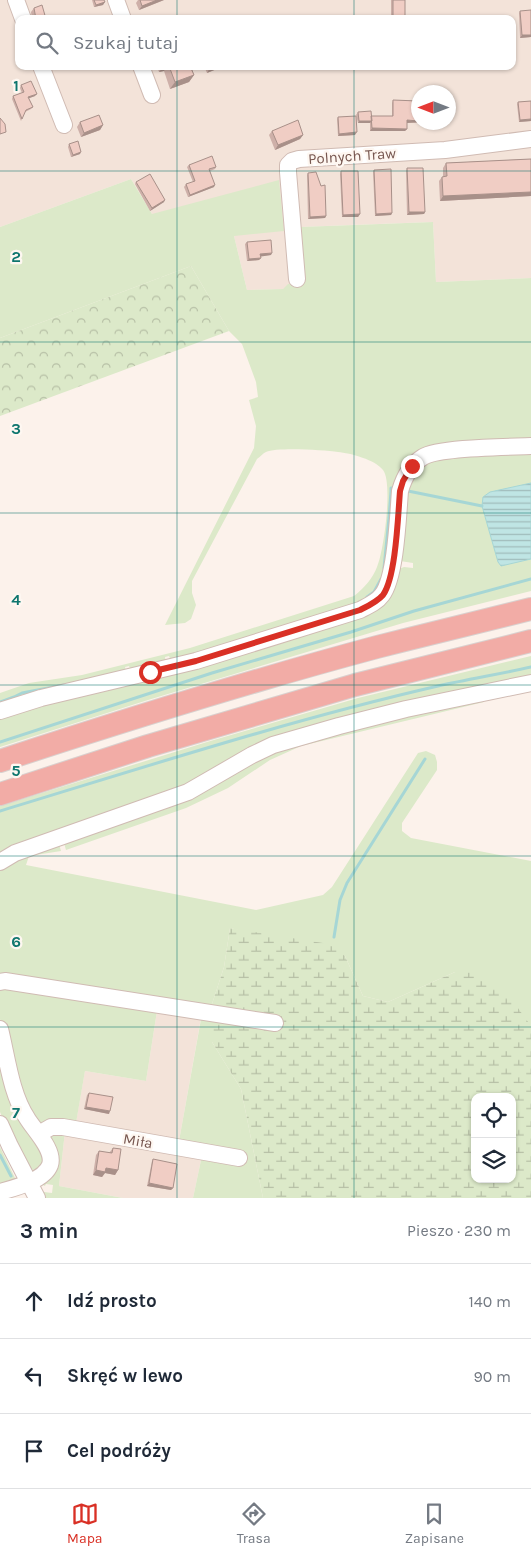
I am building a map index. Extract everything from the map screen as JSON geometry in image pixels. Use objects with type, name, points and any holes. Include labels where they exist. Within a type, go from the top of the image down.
[{"type":"highway","points":[[0,761],[195,699],[325,661],[531,609]]},
{"type":"highway","points":[[0,794],[148,746],[346,688],[531,641]]},
{"type":"street","points":[[16,0],[22,15]]},
{"type":"street","points":[[116,0],[122,15]]},
{"type":"street","points":[[43,70],[64,125]]},
{"type":"street","points":[[143,70],[152,94]]},
{"type":"street","name":"Polnych Traw","points":[[297,279],[288,172],[288,165],[292,161],[445,150],[531,139]]},
{"type":"street","points":[[0,712],[41,698],[196,661],[351,613],[373,604],[382,595],[390,581],[400,491],[403,481],[412,466],[424,456],[440,452],[531,446]]},
{"type":"street","points":[[0,862],[15,853],[188,792],[252,754],[273,745],[339,726],[531,683]]},
{"type":"street","points":[[0,982],[5,981],[275,1023]]},
{"type":"street","points":[[0,1029],[20,1106],[26,1118],[39,1134],[50,1157],[50,1165],[41,1176],[29,1183],[0,1192]]},
{"type":"street","points":[[0,1124],[38,1198]]},
{"type":"street","name":"Miła","points":[[39,1134],[56,1126],[239,1158]]},
{"type":"shaded area","points":[[0,0],[531,0],[531,278],[436,282],[433,222],[301,227],[305,282],[283,289],[247,290],[234,236],[152,214],[131,179],[0,227]]},
{"type":"shaded area","points":[[157,1011],[201,1018],[179,1141],[204,1146],[193,1198],[123,1198],[59,1186],[65,1131],[76,1122],[85,1071],[146,1081]]},
{"type":"green space","points":[[131,179],[152,214],[279,180],[284,231],[234,236],[247,290],[283,289],[288,284],[305,282],[300,227],[433,222],[436,282],[531,278],[531,442],[414,456],[387,575],[369,601],[171,661],[169,656],[165,657],[166,664],[153,665],[150,661],[145,662],[144,668],[131,671],[129,666],[125,667],[126,671],[0,708],[0,693],[29,683],[82,675],[190,648],[354,596],[371,579],[380,559],[385,532],[387,488],[386,477],[380,466],[362,458],[338,452],[290,449],[272,450],[264,453],[257,459],[192,581],[192,593],[196,605],[191,619],[185,623],[165,625],[254,448],[256,426],[249,400],[258,397],[256,382],[242,344],[229,331],[191,266],[0,338],[0,227]]},
{"type":"green space","points":[[191,266],[229,331],[0,416],[0,338]]},
{"type":"green space","points":[[531,447],[531,591],[403,623],[0,747],[0,715],[363,613],[399,569],[404,567],[413,568],[413,563],[400,561],[403,493],[427,459]]},
{"type":"green space","points":[[531,656],[531,680],[340,722],[202,781],[0,857],[0,806],[358,698]]},
{"type":"green space","points":[[483,699],[484,702],[301,746],[270,760],[228,788],[186,808],[66,850],[64,843],[281,745]]},
{"type":"green space","points":[[426,751],[435,755],[437,770],[402,823],[402,831],[411,838],[531,861],[531,1027],[455,972],[388,1002],[363,996],[345,956],[230,928],[224,967],[212,1004],[212,1042],[241,1089],[263,1198],[193,1198],[204,1146],[179,1141],[201,1019],[157,1011],[146,1081],[85,1071],[76,1123],[37,1125],[13,1070],[0,1019],[0,866],[59,844],[61,851],[29,856],[26,865],[256,910],[323,895],[332,887],[418,753]]},
{"type":"green space","points":[[230,928],[329,944],[345,956],[363,996],[388,1002],[455,972],[476,973],[515,1004],[531,1026],[531,1198],[263,1198],[241,1089],[212,1042],[212,1004],[224,967]]},
{"type":"green space","points":[[0,1043],[44,1157],[42,1164],[35,1170],[29,1169],[9,1135],[0,1112]]},
{"type":"green space","points":[[65,1131],[59,1186],[123,1198],[43,1198],[41,1195],[44,1192],[52,1193],[53,1185],[46,1184],[45,1186],[40,1183],[49,1134]]},
{"type":"green space","points":[[0,1147],[15,1178],[0,1188]]},
{"type":"water","points":[[531,483],[531,559],[501,566],[498,562],[482,506],[483,497],[490,492]]},
{"type":"building","points":[[94,0],[104,0],[105,2],[96,5]]},
{"type":"building","points":[[140,0],[157,0],[142,6]]},
{"type":"building","points":[[393,0],[405,0],[405,15],[393,15]]},
{"type":"building","points":[[42,5],[45,15],[35,15],[34,8]]},
{"type":"building","points":[[531,10],[531,35],[522,35],[520,11]]},
{"type":"building","points":[[170,70],[192,70],[194,75],[175,82]]},
{"type":"building","points":[[31,81],[37,94],[28,97],[33,107],[26,110],[22,119],[13,96],[24,92],[21,85]]},
{"type":"building","points":[[393,100],[411,101],[411,120],[407,120],[407,129],[372,128],[371,116],[393,116]]},
{"type":"building","points":[[531,101],[531,119],[520,120],[518,102]]},
{"type":"building","points":[[371,111],[372,121],[359,121],[358,112]]},
{"type":"building","points":[[99,115],[103,125],[84,133],[80,122]]},
{"type":"building","points":[[356,116],[357,132],[339,134],[338,117]]},
{"type":"building","points":[[0,118],[5,124],[6,132],[0,134]]},
{"type":"building","points":[[298,120],[303,135],[278,145],[272,131]]},
{"type":"building","points":[[78,141],[81,152],[73,155],[69,144]]},
{"type":"building","points":[[212,156],[216,167],[209,169],[215,185],[190,195],[186,184],[195,181],[189,165]]},
{"type":"building","points":[[531,159],[531,192],[443,196],[442,177],[447,176],[446,163]]},
{"type":"building","points":[[407,168],[423,168],[425,212],[409,212]]},
{"type":"building","points":[[391,169],[392,213],[376,214],[374,170]]},
{"type":"building","points":[[341,171],[358,171],[360,214],[343,215]]},
{"type":"building","points":[[316,172],[321,186],[325,185],[326,216],[310,217],[308,173]]},
{"type":"building","points":[[150,174],[165,200],[152,208],[136,182]]},
{"type":"building","points":[[271,240],[272,253],[260,254],[261,258],[249,259],[247,242]]},
{"type":"building","points":[[89,1093],[113,1097],[110,1111],[86,1107]]},
{"type":"building","points":[[113,1148],[121,1149],[118,1170],[106,1168],[105,1172],[96,1170],[99,1151],[112,1153]]},
{"type":"building","points":[[153,1159],[177,1164],[173,1188],[149,1183]]},
{"type":"waterway","points":[[384,568],[391,488],[394,488]]},
{"type":"waterway","points":[[408,491],[482,506]]},
{"type":"waterway","points":[[367,597],[374,592],[381,579]]},
{"type":"waterway","points":[[0,742],[212,673],[351,632],[414,611],[531,579]]},
{"type":"waterway","points":[[0,811],[218,745],[383,699],[531,667]]},
{"type":"waterway","points":[[0,702],[22,693],[64,685]]},
{"type":"waterway","points":[[334,937],[340,900],[347,883],[425,759]]},
{"type":"waterway","points":[[0,1155],[11,1176]]},
{"type":"route","points":[[150,672],[196,661],[360,610],[373,604],[382,595],[390,581],[400,491],[406,474],[412,466]]}]
